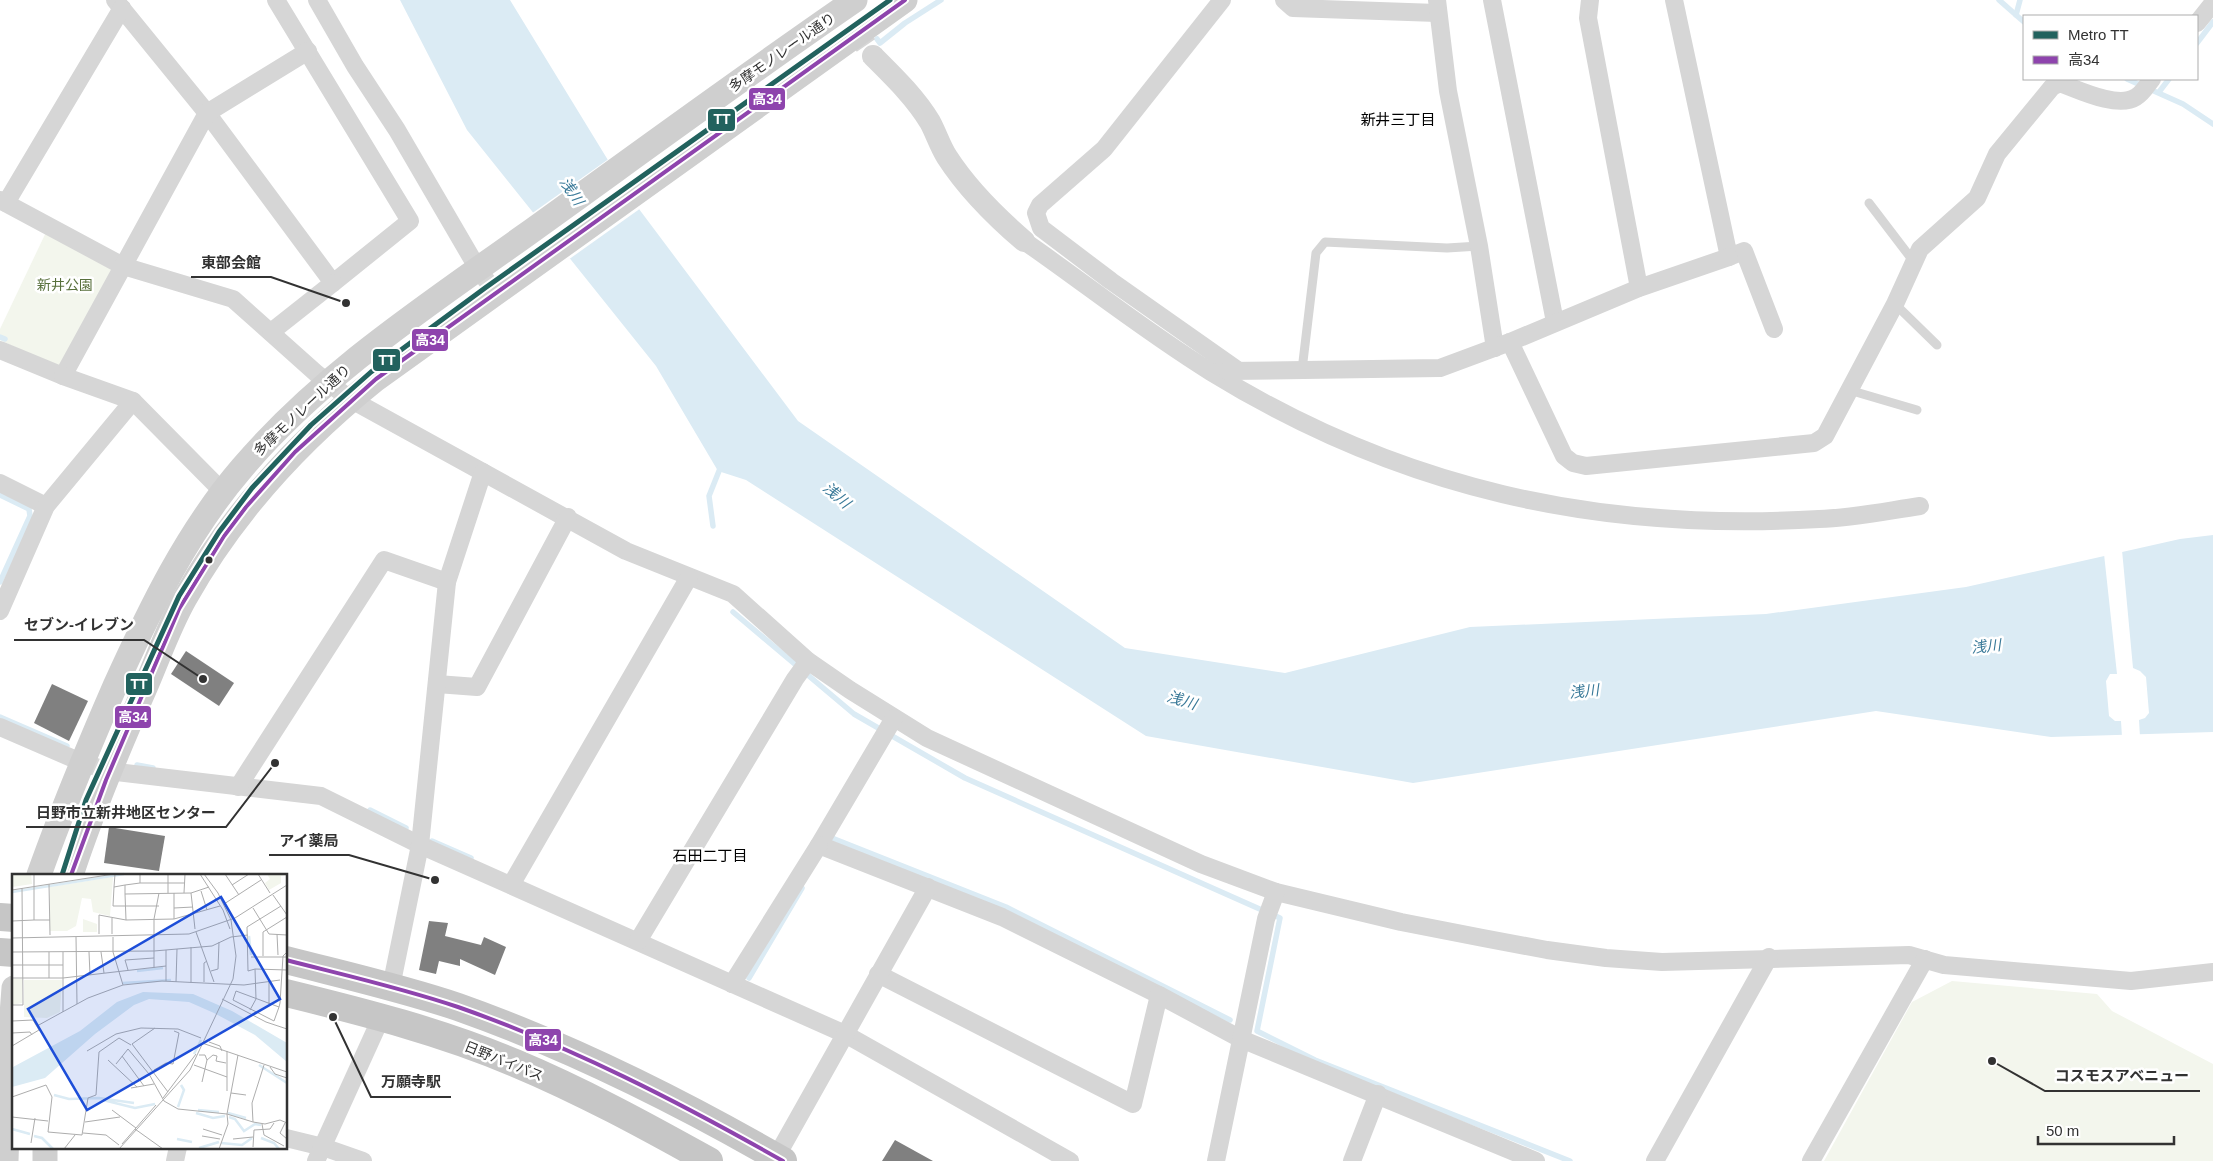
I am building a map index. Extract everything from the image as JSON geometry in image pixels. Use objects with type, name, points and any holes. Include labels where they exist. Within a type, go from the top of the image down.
[{"type":"highway","points":[[288,961],[391,987],[457,1007],[575,1054],[649,1089],[778,1160]]},
{"type":"highway","name":"日野バイパス","points":[[288,994],[439,1035],[516,1064],[617,1112],[709,1161]]},
{"type":"main road","name":"多摩モノレール通り","points":[[39,874],[81,762],[162,586],[202,521],[242,467],[328,383],[482,266],[855,0]]},
{"type":"main road","name":"多摩モノレール通り","points":[[71,874],[108,771],[185,598],[223,540],[286,460],[322,423],[350,399],[499,289],[820,60],[893,3]]},
{"type":"main road","points":[[6,1161],[4,1092],[12,1009]]},
{"type":"main road","points":[[45,1148],[45,1161]]},
{"type":"street","points":[[271,332],[410,221],[276,0]]},
{"type":"street","points":[[317,0],[355,66],[482,266],[499,289]]},
{"type":"street","points":[[1222,0],[1104,149],[1040,205],[1036,213],[1041,228],[1111,281],[1239,370]]},
{"type":"street","points":[[1284,0],[1293,8],[1437,6],[1448,91],[1479,246],[1502,345],[1564,456],[1573,463],[1586,466],[1814,443],[1825,436],[1895,304],[1920,249],[1977,198],[1998,154],[2052,87],[2060,82],[2099,97],[2118,101],[2131,100],[2138,96],[2147,84]]},
{"type":"street","points":[[1492,0],[1555,322]]},
{"type":"street","points":[[1590,0],[1588,18],[1639,288]]},
{"type":"street","points":[[1674,0],[1729,257]]},
{"type":"street","points":[[2198,22],[2213,3]]},
{"type":"street","points":[[333,283],[207,113],[118,4],[3,201],[123,266],[233,299],[328,383],[350,399],[568,517],[626,551],[732,594],[807,663],[888,728],[971,760],[1273,897],[1547,950],[1642,961],[1908,955],[1944,965],[2130,981],[2213,972]]},
{"type":"street","points":[[63,376],[207,113],[308,51]]},
{"type":"street","points":[[873,56],[901,84],[930,122],[946,156],[966,181],[1004,224],[1024,241],[1210,372],[1337,440],[1422,472],[1491,492],[1582,511],[1680,520],[1755,522],[1821,519],[1920,506]]},
{"type":"street","points":[[1210,372],[1440,368],[1502,345],[1639,288],[1744,251],[1774,329]]},
{"type":"street","points":[[0,350],[63,376],[133,401],[224,492]]},
{"type":"street","points":[[0,611],[46,506],[133,401]]},
{"type":"street","points":[[391,987],[420,845],[447,582],[483,472]]},
{"type":"street","points":[[0,483],[46,506]]},
{"type":"street","points":[[437,684],[477,688],[568,517]]},
{"type":"street","points":[[238,787],[384,560],[447,582]]},
{"type":"street","points":[[511,885],[689,577]]},
{"type":"street","points":[[638,941],[807,663]]},
{"type":"street","points":[[0,727],[81,762],[108,771],[322,796],[420,845],[845,1034],[1070,1161]]},
{"type":"street","points":[[732,984],[819,845],[888,728]]},
{"type":"street","points":[[819,845],[1002,916],[1159,995],[1241,1039],[1378,1094],[1506,1155],[1536,1161]]},
{"type":"street","points":[[778,1160],[845,1034],[928,887]]},
{"type":"street","points":[[1216,1161],[1266,919],[1273,897]]},
{"type":"street","points":[[1655,1161],[1769,957]]},
{"type":"street","points":[[1811,1161],[1925,959]]},
{"type":"street","points":[[878,974],[1133,1104],[1159,995]]},
{"type":"street","points":[[319,1154],[381,1018]]},
{"type":"street","points":[[1352,1161],[1378,1094]]},
{"type":"street","points":[[288,1139],[319,1154],[363,1161]]},
{"type":"street","points":[[176,1161],[178,1148]]},
{"type":"lane","points":[[1869,203],[1914,262]]},
{"type":"lane","points":[[1302,370],[1316,253],[1325,242],[1447,248],[1479,246]]},
{"type":"lane","points":[[1895,304],[1937,345]]},
{"type":"lane","points":[[1849,390],[1917,410]]},
{"type":"green space","name":"新井公園","points":[[49,226],[123,266],[61,369],[0,340],[0,329]]},
{"type":"green space","points":[[1952,981],[2097,994],[2112,1011],[2213,1064],[2213,1161],[1824,1161],[1912,1002]]},
{"type":"water","name":"浅川","points":[[400,0],[510,0],[633,201],[798,421],[1125,648],[1285,673],[1470,627],[1766,614],[1966,587],[2180,539],[2213,535],[2213,732],[2051,737],[1876,711],[1413,783],[1146,736],[746,480],[718,471],[656,366],[467,130]]},
{"type":"pier","points":[[610,158],[641,208],[568,260],[531,214]]},
{"type":"pier","points":[[2122,550],[2133,668],[2140,671],[2146,677],[2149,713],[2145,718],[2139,720],[2140,737],[2122,737],[2121,721],[2115,721],[2109,716],[2106,681],[2110,674],[2117,674],[2104,554]]},
{"type":"building","points":[[186,651],[234,683],[219,706],[171,674]]},
{"type":"building","points":[[52,684],[88,701],[69,741],[34,723]]},
{"type":"building","points":[[109,827],[165,836],[159,871],[104,863]]},
{"type":"building","points":[[429,921],[448,923],[445,936],[481,945],[484,937],[506,947],[495,975],[460,959],[460,966],[439,961],[436,974],[419,970]]},
{"type":"building","points":[[895,1140],[933,1161],[882,1161]]},
{"type":"waterway","points":[[877,39],[880,43],[905,23],[941,0]]},
{"type":"waterway","points":[[1999,0],[2023,21]]},
{"type":"waterway","points":[[2016,15],[2020,0]]},
{"type":"waterway","points":[[2198,42],[2213,22]]},
{"type":"waterway","points":[[2129,80],[2183,104],[2213,124]]},
{"type":"waterway","points":[[2159,92],[2168,80]]},
{"type":"waterway","points":[[0,337],[5,339]]},
{"type":"waterway","points":[[713,526],[709,496],[721,466]]},
{"type":"waterway","points":[[0,495],[29,509],[30,516],[0,582]]},
{"type":"waterway","points":[[733,612],[854,714],[965,778],[1280,918],[1257,1031],[1315,1060],[1570,1161]]},
{"type":"waterway","points":[[0,717],[67,746]]},
{"type":"waterway","points":[[137,765],[153,768]]},
{"type":"waterway","points":[[370,810],[406,828]]},
{"type":"waterway","points":[[832,838],[1006,907],[1230,1020]]},
{"type":"waterway","points":[[432,841],[471,858]]},
{"type":"waterway","points":[[749,978],[802,888]]},
{"type":"tunnel","points":[[835,0],[873,56]]},
{"type":"metro line","name":"TT","points":[[62,874],[86,800],[179,596],[219,532],[252,488],[311,425],[371,372],[485,288],[890,0]]},
{"type":"transit line","name":"高34","points":[[71,874],[106,780],[179,609],[224,536],[246,507],[295,452],[376,379],[905,0]]},
{"type":"transit line","name":"高34","points":[[288,961],[373,982],[458,1007],[542,1040],[665,1097],[783,1161]]},
{"type":"place","name":"東部会館","points":[[346,303]]},
{"type":"place","name":"セブン-イレブン","points":[[203,679]]},
{"type":"place","name":"日野市立新井地区センター","points":[[275,763]]},
{"type":"place","name":"アイ薬局","points":[[435,880]]},
{"type":"place","name":"万願寺駅","points":[[333,1017]]},
{"type":"place","name":"コスモスアベニュー","points":[[1992,1061]]},
{"type":"district","name":"新井三丁目","points":[[1398,119]]},
{"type":"district","name":"石田二丁目","points":[[710,855]]}]
